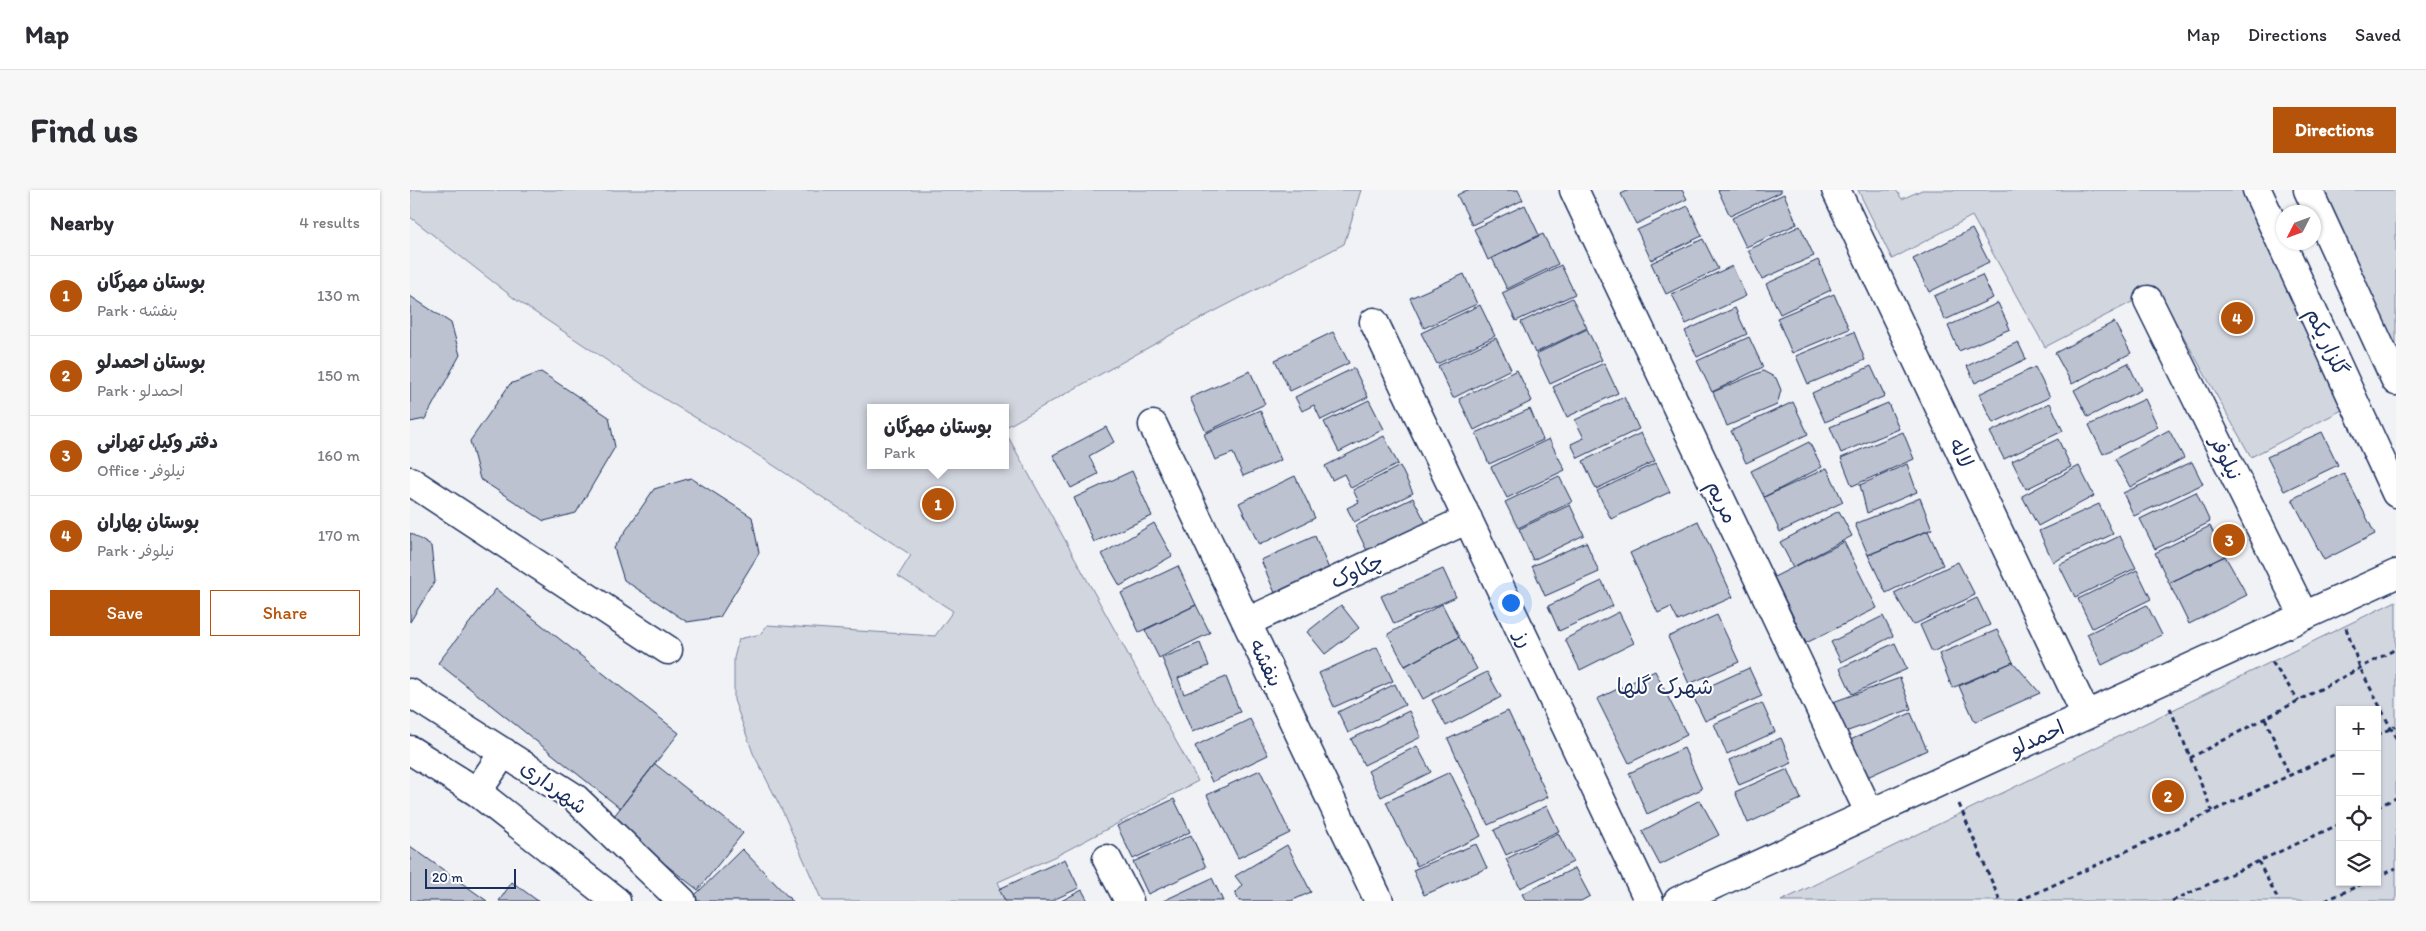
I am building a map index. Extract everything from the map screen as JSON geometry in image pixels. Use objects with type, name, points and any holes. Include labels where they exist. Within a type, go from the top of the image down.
[{"type":"street","name":"مریم","points":[[1574,190],[1870,814]]},
{"type":"street","name":"لاله","points":[[1836,190],[2086,715]]},
{"type":"street","name":"گلزار یکم","points":[[2257,190],[2396,493]]},
{"type":"street","points":[[2308,190],[2396,381]]},
{"type":"street","name":"نیلوفر","points":[[2148,300],[2304,616]]},
{"type":"street","name":"رز","points":[[1374,322],[1648,901]]},
{"type":"street","name":"بنفشه","points":[[1153,425],[1379,901]]},
{"type":"street","points":[[410,481],[668,650]]},
{"type":"street","name":"چکاوک","points":[[1247,622],[1468,519]]},
{"type":"street","name":"احمدلو","points":[[1678,901],[2396,574]]},
{"type":"street","name":"شهرداری","points":[[410,693],[575,798],[682,901]]},
{"type":"street","points":[[410,750],[477,792],[616,901]]},
{"type":"street","points":[[477,792],[504,752]]},
{"type":"street","points":[[1107,859],[1129,901]]},
{"type":"path","points":[[2336,601],[2360,668],[2396,738]]},
{"type":"path","points":[[2255,638],[2299,701]]},
{"type":"path","points":[[2190,758],[2396,649]]},
{"type":"path","points":[[2160,682],[2212,811]]},
{"type":"path","points":[[2265,718],[2289,776]]},
{"type":"path","points":[[2381,733],[2396,726]]},
{"type":"path","points":[[2019,901],[2026,900],[2336,754]]},
{"type":"path","points":[[1948,778],[2000,901]]},
{"type":"path","points":[[2381,805],[2396,798]]},
{"type":"path","points":[[2172,901],[2336,826]]},
{"type":"path","points":[[2258,862],[2279,901]]},
{"type":"path","points":[[2381,875],[2396,868]]},
{"type":"path","points":[[2325,901],[2357,886]]},
{"type":"shaded area","points":[[410,190],[1361,190],[1344,244],[1194,322],[1009,425],[1009,404],[867,404],[867,469],[1009,469],[1009,438],[1198,781],[1058,855],[998,882],[1006,901],[822,901],[782,810],[753,753],[734,700],[734,658],[739,639],[761,634],[767,625],[935,636],[953,611],[898,576],[911,555],[753,452],[666,400],[515,299],[410,217]]},
{"type":"shaded area","points":[[1858,190],[1896,190],[1902,199],[1922,190],[2243,190],[2342,410],[2251,457],[2157,289],[2045,347],[1972,216],[1892,259]]},
{"type":"shaded area","points":[[2322,190],[2396,190],[2396,351]]},
{"type":"shaded area","points":[[2396,601],[2396,901],[1781,901]]},
{"type":"building","points":[[1467,190],[1518,190],[1523,200],[1472,225],[1457,195]]},
{"type":"building","points":[[1629,190],[1682,190],[1687,199],[1636,224],[1621,194]]},
{"type":"building","points":[[1718,190],[1781,190],[1781,192],[1730,216]]},
{"type":"building","points":[[1784,194],[1797,224],[1746,247],[1732,218]]},
{"type":"building","points":[[1525,205],[1539,235],[1488,260],[1474,229]]},
{"type":"building","points":[[1688,206],[1702,236],[1651,260],[1637,230]]},
{"type":"building","points":[[1800,226],[1814,256],[1762,279],[1748,250]]},
{"type":"building","points":[[1972,229],[1989,262],[1929,292],[1913,259]]},
{"type":"building","points":[[1543,234],[1558,264],[1507,289],[1492,258]]},
{"type":"building","points":[[1703,239],[1718,269],[1666,294],[1651,263]]},
{"type":"building","points":[[1818,260],[1831,290],[1780,314],[1766,284]]},
{"type":"building","points":[[1561,265],[1575,294],[1516,321],[1502,293]]},
{"type":"building","points":[[1732,266],[1746,296],[1686,324],[1672,294]]},
{"type":"building","points":[[1464,274],[1477,304],[1424,328],[1410,298]]},
{"type":"building","points":[[1982,275],[1993,298],[1945,320],[1934,296]]},
{"type":"building","points":[[1834,294],[1849,329],[1792,353],[1777,318]]},
{"type":"building","points":[[410,296],[451,323],[460,355],[425,419],[410,422]]},
{"type":"building","points":[[1572,298],[1587,328],[1535,353],[1521,322]]},
{"type":"building","points":[[1998,303],[2010,329],[1959,351],[1948,326]]},
{"type":"building","points":[[1480,305],[1495,336],[1437,364],[1421,333]]},
{"type":"building","points":[[1735,308],[1747,334],[1697,357],[1685,331]]},
{"type":"building","points":[[2114,322],[2131,353],[2072,384],[2055,353]]},
{"type":"building","points":[[1587,329],[1602,360],[1550,384],[1536,354]]},
{"type":"building","points":[[1333,332],[1349,363],[1290,391],[1275,360]]},
{"type":"building","points":[[1854,332],[1865,360],[1808,384],[1796,356]]},
{"type":"building","points":[[1749,337],[1763,367],[1712,392],[1697,361]]},
{"type":"building","points":[[1496,338],[1511,369],[1453,398],[1438,366]]},
{"type":"building","points":[[2018,342],[2026,359],[1975,383],[1967,366]]},
{"type":"building","points":[[1604,363],[1618,393],[1567,417],[1553,387]]},
{"type":"building","points":[[2128,363],[2141,390],[2088,417],[2074,390]]},
{"type":"building","points":[[1871,366],[1885,396],[1825,422],[1812,393]]},
{"type":"building","points":[[2035,367],[2050,397],[1993,423],[1979,394]]},
{"type":"building","points":[[1354,368],[1368,397],[1321,420],[1314,405],[1302,411],[1295,397]]},
{"type":"building","points":[[1517,370],[1532,401],[1474,430],[1459,399]]},
{"type":"building","points":[[1250,371],[1265,404],[1206,432],[1190,398]]},
{"type":"building","points":[[1763,371],[1776,378],[1781,390],[1777,405],[1727,426],[1713,392]]},
{"type":"building","points":[[541,372],[609,417],[615,447],[576,513],[544,521],[480,479],[470,441],[510,384]]},
{"type":"building","points":[[1624,397],[1639,429],[1578,458],[1571,444],[1584,438],[1575,420]]},
{"type":"building","points":[[2145,399],[2158,427],[2103,454],[2089,425]]},
{"type":"building","points":[[1369,400],[1384,429],[1339,452],[1324,422]]},
{"type":"building","points":[[1793,402],[1808,434],[1746,463],[1731,431]]},
{"type":"building","points":[[1888,403],[1899,429],[1841,453],[1830,427]]},
{"type":"building","points":[[2050,403],[2063,431],[2004,459],[1990,432]]},
{"type":"building","points":[[1530,409],[1543,440],[1489,464],[1476,433]]},
{"type":"building","points":[[1260,410],[1281,460],[1243,476],[1233,453],[1215,460],[1204,434]]},
{"type":"building","points":[[1106,427],[1114,442],[1089,456],[1098,474],[1071,488],[1053,455]]},
{"type":"building","points":[[2169,430],[2184,458],[2130,487],[2115,459]]},
{"type":"building","points":[[1903,432],[1914,459],[1852,486],[1841,458]]},
{"type":"building","points":[[2322,432],[2338,465],[2284,491],[2267,457]]},
{"type":"building","points":[[1641,433],[1655,461],[1596,489],[1583,461]]},
{"type":"building","points":[[1384,436],[1398,464],[1351,488],[1344,474],[1332,480],[1325,466]]},
{"type":"building","points":[[1549,439],[1565,470],[1507,498],[1491,467]]},
{"type":"building","points":[[2058,439],[2071,467],[2026,489],[2012,461]]},
{"type":"building","points":[[1809,442],[1822,467],[1764,497],[1751,471]]},
{"type":"building","points":[[2192,462],[2203,484],[2134,516],[2123,493]]},
{"type":"building","points":[[1656,463],[1670,492],[1611,519],[1597,491]]},
{"type":"building","points":[[1907,464],[1917,492],[1867,513],[1860,485]]},
{"type":"building","points":[[1400,466],[1413,493],[1354,522],[1347,508],[1359,502],[1353,490]]},
{"type":"building","points":[[2079,466],[2094,496],[2038,526],[2022,496]]},
{"type":"building","points":[[1827,468],[1843,502],[1780,532],[1764,497]]},
{"type":"building","points":[[1132,471],[1152,516],[1094,542],[1074,498]]},
{"type":"building","points":[[2344,473],[2375,534],[2324,560],[2292,499]]},
{"type":"building","points":[[1295,476],[1315,518],[1259,545],[1239,503]]},
{"type":"building","points":[[1559,476],[1572,502],[1518,528],[1505,502]]},
{"type":"building","points":[[691,478],[752,517],[759,553],[720,617],[687,622],[624,580],[614,548],[654,489]]},
{"type":"building","points":[[2196,492],[2210,522],[2155,549],[2140,519]]},
{"type":"building","points":[[1413,498],[1429,529],[1370,557],[1355,526]]},
{"type":"building","points":[[1920,498],[1932,529],[1868,555],[1855,524]]},
{"type":"building","points":[[2099,504],[2113,534],[2053,562],[2039,531]]},
{"type":"building","points":[[1570,505],[1584,535],[1533,560],[1519,529]]},
{"type":"building","points":[[1839,511],[1852,536],[1793,567],[1780,542]]},
{"type":"building","points":[[1698,521],[1733,597],[1678,621],[1671,607],[1658,613],[1630,553]]},
{"type":"building","points":[[1154,523],[1172,556],[1120,586],[1102,554]]},
{"type":"building","points":[[2210,526],[2225,556],[2169,583],[2155,553]]},
{"type":"building","points":[[1928,531],[1943,565],[1886,593],[1868,555]]},
{"type":"building","points":[[410,533],[431,546],[435,581],[410,622]]},
{"type":"building","points":[[1315,536],[1329,569],[1275,593],[1261,560]]},
{"type":"building","points":[[2120,536],[2136,568],[2075,597],[2059,565]]},
{"type":"building","points":[[1586,542],[1599,572],[1545,596],[1532,566]]},
{"type":"building","points":[[1844,542],[1877,608],[1806,643],[1774,577]]},
{"type":"building","points":[[2225,556],[2247,595],[2189,624],[2169,583]]},
{"type":"building","points":[[1958,562],[1975,595],[1913,625],[1894,593]]},
{"type":"building","points":[[1178,566],[1196,605],[1139,632],[1121,593]]},
{"type":"building","points":[[1443,569],[1456,597],[1394,624],[1381,596]]},
{"type":"building","points":[[2137,570],[2151,599],[2092,628],[2078,599]]},
{"type":"building","points":[[1602,581],[1613,606],[1559,631],[1548,606]]},
{"type":"building","points":[[496,589],[679,733],[620,808],[438,663]]},
{"type":"building","points":[[1977,598],[1990,625],[1932,652],[1920,625]]},
{"type":"building","points":[[1442,604],[1459,637],[1405,666],[1388,634]]},
{"type":"building","points":[[1196,605],[1210,633],[1159,658],[1145,630]]},
{"type":"building","points":[[1341,605],[1359,628],[1325,654],[1307,632]]},
{"type":"building","points":[[2147,605],[2162,635],[2102,665],[2087,634]]},
{"type":"building","points":[[1619,612],[1634,643],[1580,670],[1565,639]]},
{"type":"building","points":[[1717,615],[1739,662],[1689,684],[1668,637]]},
{"type":"building","points":[[1883,616],[1893,636],[1841,662],[1831,642]]},
{"type":"building","points":[[1997,630],[2013,662],[1952,688],[1939,654]]},
{"type":"building","points":[[1459,637],[1477,669],[1423,699],[1405,666]]},
{"type":"building","points":[[1200,643],[1209,666],[1178,678],[1184,694],[1226,677],[1240,712],[1192,732],[1162,658]]},
{"type":"building","points":[[1895,643],[1907,669],[1852,694],[1840,668]]},
{"type":"building","points":[[1377,647],[1393,681],[1334,707],[1319,673]]},
{"type":"building","points":[[2013,662],[2040,693],[1975,722],[1959,686]]},
{"type":"building","points":[[1749,668],[1762,696],[1705,721],[1692,694]]},
{"type":"building","points":[[1655,671],[1687,735],[1629,763],[1597,699]]},
{"type":"building","points":[[1487,672],[1501,697],[1446,726],[1432,700]]},
{"type":"building","points":[[1900,678],[1911,709],[1845,732],[1833,702]]},
{"type":"building","points":[[1395,684],[1405,705],[1348,733],[1338,712]]},
{"type":"building","points":[[1762,703],[1775,732],[1727,754],[1714,724]]},
{"type":"building","points":[[1409,711],[1421,737],[1364,765],[1351,739]]},
{"type":"building","points":[[1508,711],[1548,797],[1488,825],[1448,739]]},
{"type":"building","points":[[1911,713],[1927,750],[1865,778],[1848,741]]},
{"type":"building","points":[[1250,719],[1268,755],[1212,782],[1195,746]]},
{"type":"building","points":[[1781,738],[1792,763],[1739,785],[1729,760]]},
{"type":"building","points":[[1417,746],[1431,772],[1381,797],[1368,771]]},
{"type":"building","points":[[1684,748],[1702,789],[1647,814],[1629,773]]},
{"type":"building","points":[[655,764],[743,833],[698,890],[610,821]]},
{"type":"building","points":[[1788,769],[1801,799],[1748,823],[1735,792]]},
{"type":"building","points":[[1260,770],[1290,833],[1238,858],[1207,795]]},
{"type":"building","points":[[1450,772],[1481,836],[1417,866],[1386,802]]},
{"type":"building","points":[[1174,799],[1190,832],[1133,859],[1117,826]]},
{"type":"building","points":[[1700,800],[1719,835],[1660,865],[1642,831]]},
{"type":"building","points":[[1547,806],[1559,831],[1506,855],[1494,830]]},
{"type":"building","points":[[1558,833],[1573,862],[1520,888],[1506,859]]},
{"type":"building","points":[[1191,835],[1206,867],[1148,894],[1133,862]]},
{"type":"building","points":[[1476,844],[1487,868],[1424,895],[1413,870]]},
{"type":"building","points":[[1287,845],[1311,892],[1291,901],[1239,901],[1235,893],[1242,885],[1235,876]]},
{"type":"building","points":[[410,846],[487,901],[410,901]]},
{"type":"building","points":[[742,849],[792,901],[695,901],[692,898]]},
{"type":"building","points":[[1065,859],[1079,888],[1051,901],[1005,901],[999,889]]},
{"type":"building","points":[[1575,868],[1590,896],[1581,901],[1526,901],[1522,894]]},
{"type":"building","points":[[1212,878],[1223,901],[1163,901]]},
{"type":"building","points":[[512,882],[538,901],[499,901]]},
{"type":"building","points":[[1082,890],[1088,901],[1061,901]]},
{"type":"place","name":"بوستان بهاران","points":[[2237,318]]},
{"type":"place","name":"بوستان مهرگان","points":[[938,504]]},
{"type":"place","name":"دفتر وکیل تهرانی","points":[[2229,540]]},
{"type":"place","name":"بوستان احمدلو","points":[[2168,796]]},
{"type":"district","name":"شهرک گلها","points":[[1665,686]]}]
